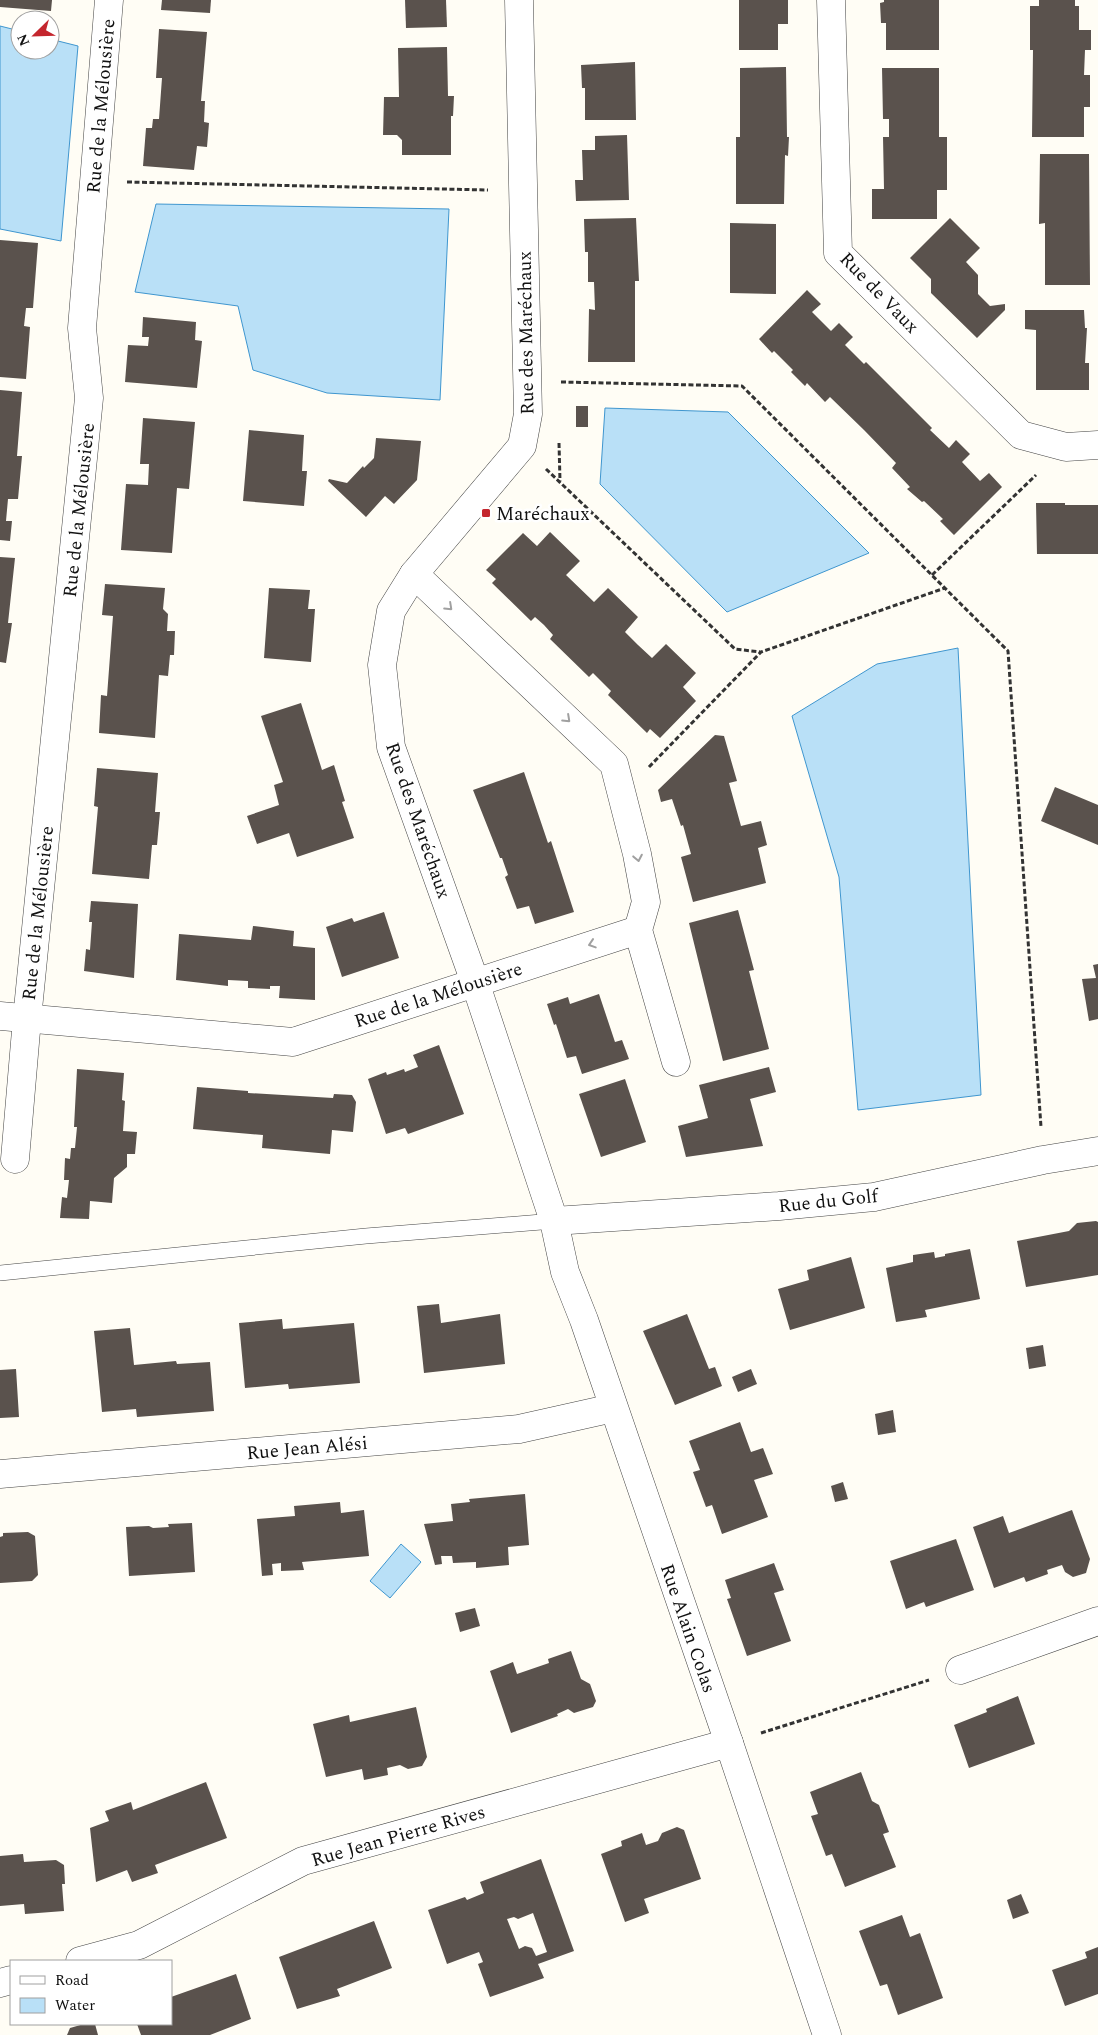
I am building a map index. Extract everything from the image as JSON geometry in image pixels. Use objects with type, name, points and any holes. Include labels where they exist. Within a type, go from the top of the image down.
[{"type":"street","name":"Rue de la Mélousière","points":[[15,1159],[27,1019],[89,398],[82,328],[109,0]]},
{"type":"street","name":"Rue des Maréchaux","points":[[519,0],[528,381],[528,414],[522,446],[414,574],[391,611],[382,665],[391,747],[475,982],[554,1221]]},
{"type":"street","name":"Rue de Vaux","points":[[831,0],[838,253],[1021,435],[1066,447],[1098,445]]},
{"type":"street","points":[[414,574],[614,764],[637,854],[646,902],[638,930],[676,1062]]},
{"type":"street","name":"Rue de la Mélousière","points":[[27,1019],[293,1042],[638,930]]},
{"type":"street","points":[[0,1016],[27,1019]]},
{"type":"street","name":"Rue du Golf","points":[[554,1221],[779,1206],[874,1197],[1043,1160],[1098,1150]]},
{"type":"street","name":"Rue Alain Colas","points":[[554,1221],[565,1272],[584,1320],[827,2035]]},
{"type":"street","name":"Rue Jean Alési","points":[[0,1474],[519,1429],[613,1408]]},
{"type":"street","points":[[960,1670],[1098,1621]]},
{"type":"street","name":"Rue Jean Pierre Rives","points":[[84,1960],[139,1945],[303,1861],[729,1743]]},
{"type":"lane","points":[[0,1274],[366,1236],[554,1221]]},
{"type":"path","points":[[94,181],[523,191]]},
{"type":"path","points":[[528,381],[742,386],[1008,650],[1043,1160]]},
{"type":"path","points":[[522,446],[735,649],[761,652],[945,588]]},
{"type":"path","points":[[932,575],[1066,447]]},
{"type":"path","points":[[622,794],[761,652]]},
{"type":"path","points":[[729,1743],[960,1670]]},
{"type":"water","points":[[0,26],[10,28],[10,60],[60,60],[60,42],[78,46],[61,241],[0,229]]},
{"type":"water","points":[[156,204],[449,209],[440,400],[327,393],[253,370],[238,306],[135,292]]},
{"type":"water","points":[[605,408],[728,412],[869,553],[727,612],[600,484]]},
{"type":"water","points":[[958,648],[981,1095],[858,1110],[839,877],[792,716],[877,664]]},
{"type":"water","points":[[401,1544],[421,1562],[390,1598],[370,1581]]},
{"type":"building","points":[[0,0],[52,0],[51,10],[0,7]]},
{"type":"building","points":[[162,0],[211,0],[210,13],[161,10]]},
{"type":"building","points":[[405,0],[446,0],[447,27],[406,28]]},
{"type":"building","points":[[739,0],[788,0],[788,24],[778,24],[778,50],[739,50]]},
{"type":"building","points":[[884,0],[939,0],[939,50],[886,50],[886,23],[881,23],[880,3],[884,2]]},
{"type":"building","points":[[1039,0],[1075,0],[1075,6],[1079,6],[1079,30],[1091,30],[1091,50],[1085,50],[1084,75],[1090,75],[1090,107],[1084,107],[1084,137],[1032,137],[1033,50],[1030,50],[1030,6],[1039,6]]},
{"type":"building","points":[[159,29],[207,32],[201,101],[205,101],[204,122],[209,123],[207,147],[197,146],[194,170],[143,166],[146,128],[152,128],[153,119],[159,119],[162,78],[156,78]]},
{"type":"building","points":[[447,47],[448,96],[454,96],[453,116],[451,116],[451,155],[402,155],[402,140],[397,135],[383,135],[384,97],[399,97],[398,48]]},
{"type":"building","points":[[635,62],[636,120],[585,120],[585,88],[582,88],[581,65]]},
{"type":"building","points":[[786,67],[787,137],[789,137],[788,156],[785,155],[784,204],[736,204],[736,137],[740,137],[740,68]]},
{"type":"building","points":[[882,68],[939,68],[939,137],[947,137],[947,190],[937,190],[937,219],[872,219],[872,189],[884,189],[883,137],[889,137],[889,119],[883,119]]},
{"type":"building","points":[[627,135],[629,200],[576,201],[575,180],[583,180],[582,150],[595,150],[595,136]]},
{"type":"building","points":[[1040,154],[1089,154],[1090,285],[1045,285],[1045,223],[1039,224]]},
{"type":"building","points":[[636,218],[639,281],[635,281],[635,362],[588,362],[589,309],[595,310],[594,282],[588,282],[588,252],[585,252],[584,219]]},
{"type":"building","points":[[950,218],[980,248],[966,262],[978,275],[978,294],[990,306],[1005,304],[1005,310],[977,338],[931,293],[931,279],[910,258]]},
{"type":"building","points":[[730,223],[776,224],[776,294],[730,293]]},
{"type":"building","points":[[0,240],[38,243],[33,308],[26,308],[24,326],[30,327],[26,379],[0,377]]},
{"type":"building","points":[[807,290],[821,304],[812,312],[831,331],[839,323],[853,337],[845,345],[864,364],[866,362],[932,428],[930,430],[949,448],[956,440],[970,454],[962,462],[980,481],[989,473],[1002,487],[954,535],[940,521],[943,519],[924,501],[922,502],[907,489],[910,487],[892,468],[896,463],[864,430],[830,397],[825,402],[807,383],[805,386],[791,372],[793,370],[774,351],[772,353],[759,339]]},
{"type":"building","points":[[1025,310],[1084,310],[1085,328],[1087,328],[1085,363],[1089,363],[1089,390],[1036,390],[1036,330],[1025,329]]},
{"type":"building","points":[[143,317],[196,322],[195,340],[202,341],[197,388],[125,382],[128,345],[148,346],[149,337],[142,337]]},
{"type":"building","points":[[0,390],[22,392],[17,456],[22,456],[18,499],[8,499],[6,521],[12,521],[10,541],[0,540]]},
{"type":"building","points":[[576,406],[588,406],[588,427],[576,427]]},
{"type":"building","points":[[143,418],[195,422],[189,489],[177,488],[172,553],[121,550],[126,484],[148,485],[149,464],[140,464]]},
{"type":"building","points":[[249,430],[304,435],[302,471],[307,471],[304,506],[243,501]]},
{"type":"building","points":[[376,438],[421,441],[417,480],[394,504],[385,496],[366,517],[328,481],[329,479],[347,483],[363,466],[364,468],[374,458]]},
{"type":"building","points":[[1036,503],[1098,505],[1098,554],[1037,554]]},
{"type":"building","points":[[550,532],[580,561],[566,575],[594,602],[608,588],[638,617],[625,632],[638,645],[652,658],[666,644],[696,673],[683,687],[696,701],[660,738],[650,729],[647,733],[608,695],[611,691],[593,673],[589,677],[550,639],[553,635],[544,625],[535,617],[531,621],[492,583],[496,579],[486,570],[523,533],[537,546]]},
{"type":"building","points":[[0,557],[15,558],[8,623],[12,623],[6,663],[0,662]]},
{"type":"building","points":[[105,584],[165,588],[163,609],[168,614],[167,631],[175,631],[174,655],[170,655],[168,676],[159,675],[155,738],[99,733],[101,695],[107,696],[113,616],[102,615]]},
{"type":"building","points":[[269,588],[310,590],[308,609],[315,609],[311,662],[264,658]]},
{"type":"building","points":[[301,703],[322,770],[334,765],[345,801],[342,802],[354,838],[297,857],[289,833],[257,844],[247,816],[279,805],[274,785],[283,782],[261,716]]},
{"type":"building","points":[[715,735],[724,736],[737,781],[729,783],[741,826],[761,821],[767,845],[758,848],[766,883],[693,902],[681,857],[691,854],[683,825],[681,826],[672,799],[661,802],[658,790]]},
{"type":"building","points":[[97,768],[158,773],[155,812],[160,812],[157,845],[152,845],[149,879],[92,874],[98,807],[94,806]]},
{"type":"building","points":[[524,772],[548,843],[551,841],[574,912],[535,924],[529,906],[517,909],[505,877],[508,875],[502,858],[500,858],[473,790]]},
{"type":"building","points":[[1055,787],[1098,805],[1098,845],[1041,821]]},
{"type":"building","points":[[91,901],[138,904],[134,978],[84,971],[86,949],[90,950],[92,922],[89,922]]},
{"type":"building","points":[[738,910],[754,970],[749,971],[769,1049],[723,1061],[689,923]]},
{"type":"building","points":[[384,912],[399,958],[342,977],[326,927],[352,918],[354,922]]},
{"type":"building","points":[[253,926],[294,931],[293,946],[315,948],[315,1000],[279,998],[280,986],[270,986],[270,989],[248,988],[248,981],[228,980],[228,986],[176,980],[179,934],[251,940]]},
{"type":"building","points":[[1098,964],[1098,1019],[1089,1021],[1082,979],[1096,978],[1093,965]]},
{"type":"building","points":[[599,994],[615,1042],[622,1040],[629,1059],[582,1074],[576,1056],[567,1058],[547,1004],[568,997],[570,1004]]},
{"type":"building","points":[[439,1045],[464,1114],[408,1134],[405,1128],[386,1134],[368,1079],[386,1072],[387,1075],[404,1069],[405,1072],[418,1067],[413,1055]]},
{"type":"building","points":[[769,1067],[776,1092],[750,1099],[763,1146],[686,1157],[678,1126],[708,1118],[699,1085]]},
{"type":"building","points":[[77,1069],[124,1073],[122,1100],[125,1101],[123,1131],[137,1132],[135,1154],[127,1154],[127,1167],[114,1178],[112,1203],[90,1201],[89,1219],[60,1218],[62,1197],[67,1198],[69,1180],[64,1180],[65,1158],[70,1159],[71,1148],[75,1148],[77,1127],[74,1127]]},
{"type":"building","points":[[625,1079],[646,1142],[601,1157],[579,1094]]},
{"type":"building","points":[[197,1087],[248,1091],[248,1093],[333,1098],[334,1094],[352,1095],[356,1102],[353,1132],[332,1130],[330,1154],[262,1148],[263,1135],[193,1129]]},
{"type":"building","points":[[1098,1222],[1098,1275],[1026,1287],[1017,1241],[1069,1231],[1077,1223]]},
{"type":"building","points":[[970,1249],[980,1299],[925,1310],[927,1317],[896,1322],[886,1268],[913,1262],[913,1255],[934,1252],[935,1258]]},
{"type":"building","points":[[851,1257],[865,1308],[790,1330],[778,1289],[809,1280],[807,1270]]},
{"type":"building","points":[[439,1304],[441,1323],[500,1314],[505,1364],[424,1373],[417,1306]]},
{"type":"building","points":[[687,1314],[709,1369],[715,1367],[722,1386],[675,1405],[643,1331]]},
{"type":"building","points":[[282,1319],[283,1329],[354,1323],[360,1383],[289,1389],[288,1384],[245,1388],[239,1323]]},
{"type":"building","points":[[130,1328],[134,1365],[176,1361],[177,1364],[210,1362],[214,1411],[137,1417],[136,1409],[102,1412],[94,1331]]},
{"type":"building","points":[[1043,1345],[1046,1366],[1029,1369],[1026,1348]]},
{"type":"building","points":[[16,1369],[19,1417],[0,1418],[0,1370]]},
{"type":"building","points":[[751,1369],[757,1384],[738,1392],[732,1377]]},
{"type":"building","points":[[893,1410],[896,1432],[878,1435],[875,1414]]},
{"type":"building","points":[[740,1422],[751,1452],[763,1448],[773,1474],[754,1480],[768,1517],[722,1534],[712,1505],[706,1507],[693,1472],[700,1470],[689,1441]]},
{"type":"building","points":[[843,1482],[848,1499],[835,1502],[831,1486]]},
{"type":"building","points":[[525,1494],[529,1545],[508,1547],[509,1565],[476,1568],[476,1562],[453,1563],[452,1556],[441,1556],[442,1564],[435,1565],[424,1524],[453,1521],[451,1504],[470,1502],[469,1499]]},
{"type":"building","points":[[340,1502],[341,1513],[364,1510],[369,1556],[302,1562],[304,1570],[281,1571],[281,1563],[272,1564],[273,1575],[262,1576],[257,1519],[295,1516],[294,1506]]},
{"type":"building","points":[[1072,1510],[1090,1559],[1086,1573],[1073,1577],[1065,1572],[1062,1565],[1047,1570],[1048,1574],[1026,1582],[1024,1577],[994,1588],[973,1527],[1003,1516],[1009,1533]]},
{"type":"building","points":[[192,1523],[195,1572],[129,1576],[126,1527],[149,1526],[153,1528],[169,1527],[168,1524]]},
{"type":"building","points":[[28,1532],[35,1536],[38,1575],[32,1581],[0,1583],[0,1537],[3,1536],[3,1533]]},
{"type":"building","points":[[956,1539],[974,1590],[926,1607],[924,1602],[906,1609],[890,1561]]},
{"type":"building","points":[[774,1563],[784,1590],[774,1593],[791,1641],[747,1656],[727,1599],[731,1598],[725,1580]]},
{"type":"building","points":[[475,1608],[480,1626],[460,1632],[455,1613]]},
{"type":"building","points":[[571,1651],[581,1679],[590,1684],[596,1701],[593,1707],[574,1713],[568,1709],[557,1714],[558,1716],[511,1733],[490,1671],[513,1662],[517,1674],[549,1663],[548,1659]]},
{"type":"building","points":[[1018,1696],[1035,1744],[969,1768],[954,1725],[987,1712],[986,1709]]},
{"type":"building","points":[[416,1707],[427,1757],[422,1766],[408,1769],[400,1765],[387,1768],[388,1775],[364,1780],[362,1769],[326,1777],[313,1724],[349,1715],[350,1722]]},
{"type":"building","points":[[861,1772],[872,1801],[879,1805],[889,1832],[883,1834],[896,1867],[845,1887],[832,1854],[826,1856],[811,1816],[818,1814],[810,1792]]},
{"type":"building","points":[[206,1782],[227,1838],[155,1865],[158,1873],[132,1882],[127,1870],[96,1882],[90,1828],[109,1821],[105,1811],[131,1802],[133,1810]]},
{"type":"building","points":[[677,1827],[684,1830],[701,1879],[644,1899],[649,1913],[625,1922],[601,1854],[622,1846],[621,1841],[642,1833],[646,1845],[658,1841],[662,1833]]},
{"type":"building","points":[[23,1854],[24,1862],[56,1860],[64,1865],[65,1884],[62,1884],[64,1911],[25,1914],[24,1904],[0,1906],[0,1856]]},
{"type":"building","points":[[541,1859],[574,1951],[538,1964],[544,1978],[490,1997],[478,1964],[483,1962],[479,1952],[447,1964],[428,1910],[465,1897],[467,1900],[484,1893],[480,1882]],"holes":[[[533,1913],[547,1952],[536,1956],[532,1948],[525,1946],[519,1949],[507,1919],[514,1917],[518,1919]]]},
{"type":"building","points":[[1021,1894],[1029,1913],[1013,1919],[1007,1900]]},
{"type":"building","points":[[902,1915],[910,1937],[920,1933],[943,1998],[898,2015],[887,1984],[880,1986],[859,1931]]},
{"type":"building","points":[[374,1921],[392,1968],[337,1989],[340,1996],[297,2009],[279,1957]]},
{"type":"building","points":[[1098,1947],[1098,1994],[1065,2006],[1052,1970],[1087,1958],[1085,1952]]},
{"type":"building","points":[[236,1974],[251,2019],[210,2035],[141,2035],[137,2025],[172,2025],[172,1997]]},
{"type":"building","points":[[80,2025],[95,2025],[98,2035],[67,2035],[70,2028]]},
{"type":"place","name":"Maréchaux","points":[[486,513]]}]
